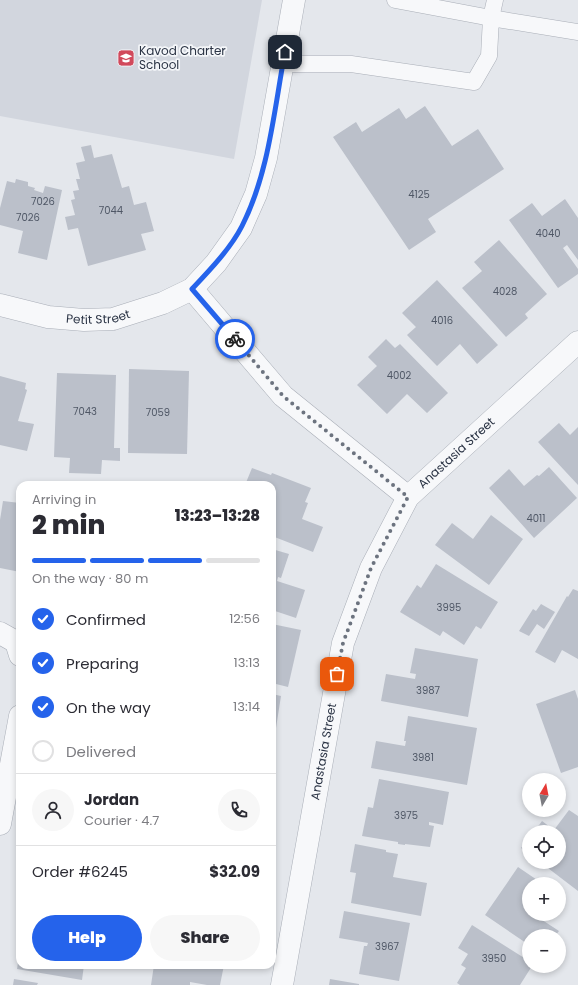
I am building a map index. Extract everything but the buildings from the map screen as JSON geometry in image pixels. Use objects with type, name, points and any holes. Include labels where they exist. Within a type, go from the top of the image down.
[{"type":"street","points":[[294,0],[266,158],[256,194],[241,228],[216,263],[192,289],[283,396],[408,497]]},
{"type":"street","name":"Petit Street","points":[[0,305],[48,317],[84,320],[113,319],[163,303],[192,289]]},
{"type":"street","name":"Anastasia Street","points":[[282,985],[343,643],[371,568],[408,497],[578,342]]},
{"type":"street","points":[[0,633],[16,642]]},
{"type":"street","points":[[0,824],[16,738]]},
{"type":"lane","points":[[395,0],[578,32]]},
{"type":"lane","points":[[283,64],[350,64],[474,82],[489,56],[491,18],[495,0]]},
{"type":"shaded area","name":"Kavod Charter School","points":[[0,0],[262,0],[234,159],[0,116]]},
{"type":"way so far","points":[[235,339],[283,396],[408,497],[371,568],[343,643],[337,674]]},
{"type":"place","name":"Kavod Charter School","points":[[126,58]]},
{"type":"route","points":[[235,339],[192,289],[216,263],[241,228],[256,194],[266,158],[285,52]]}]
